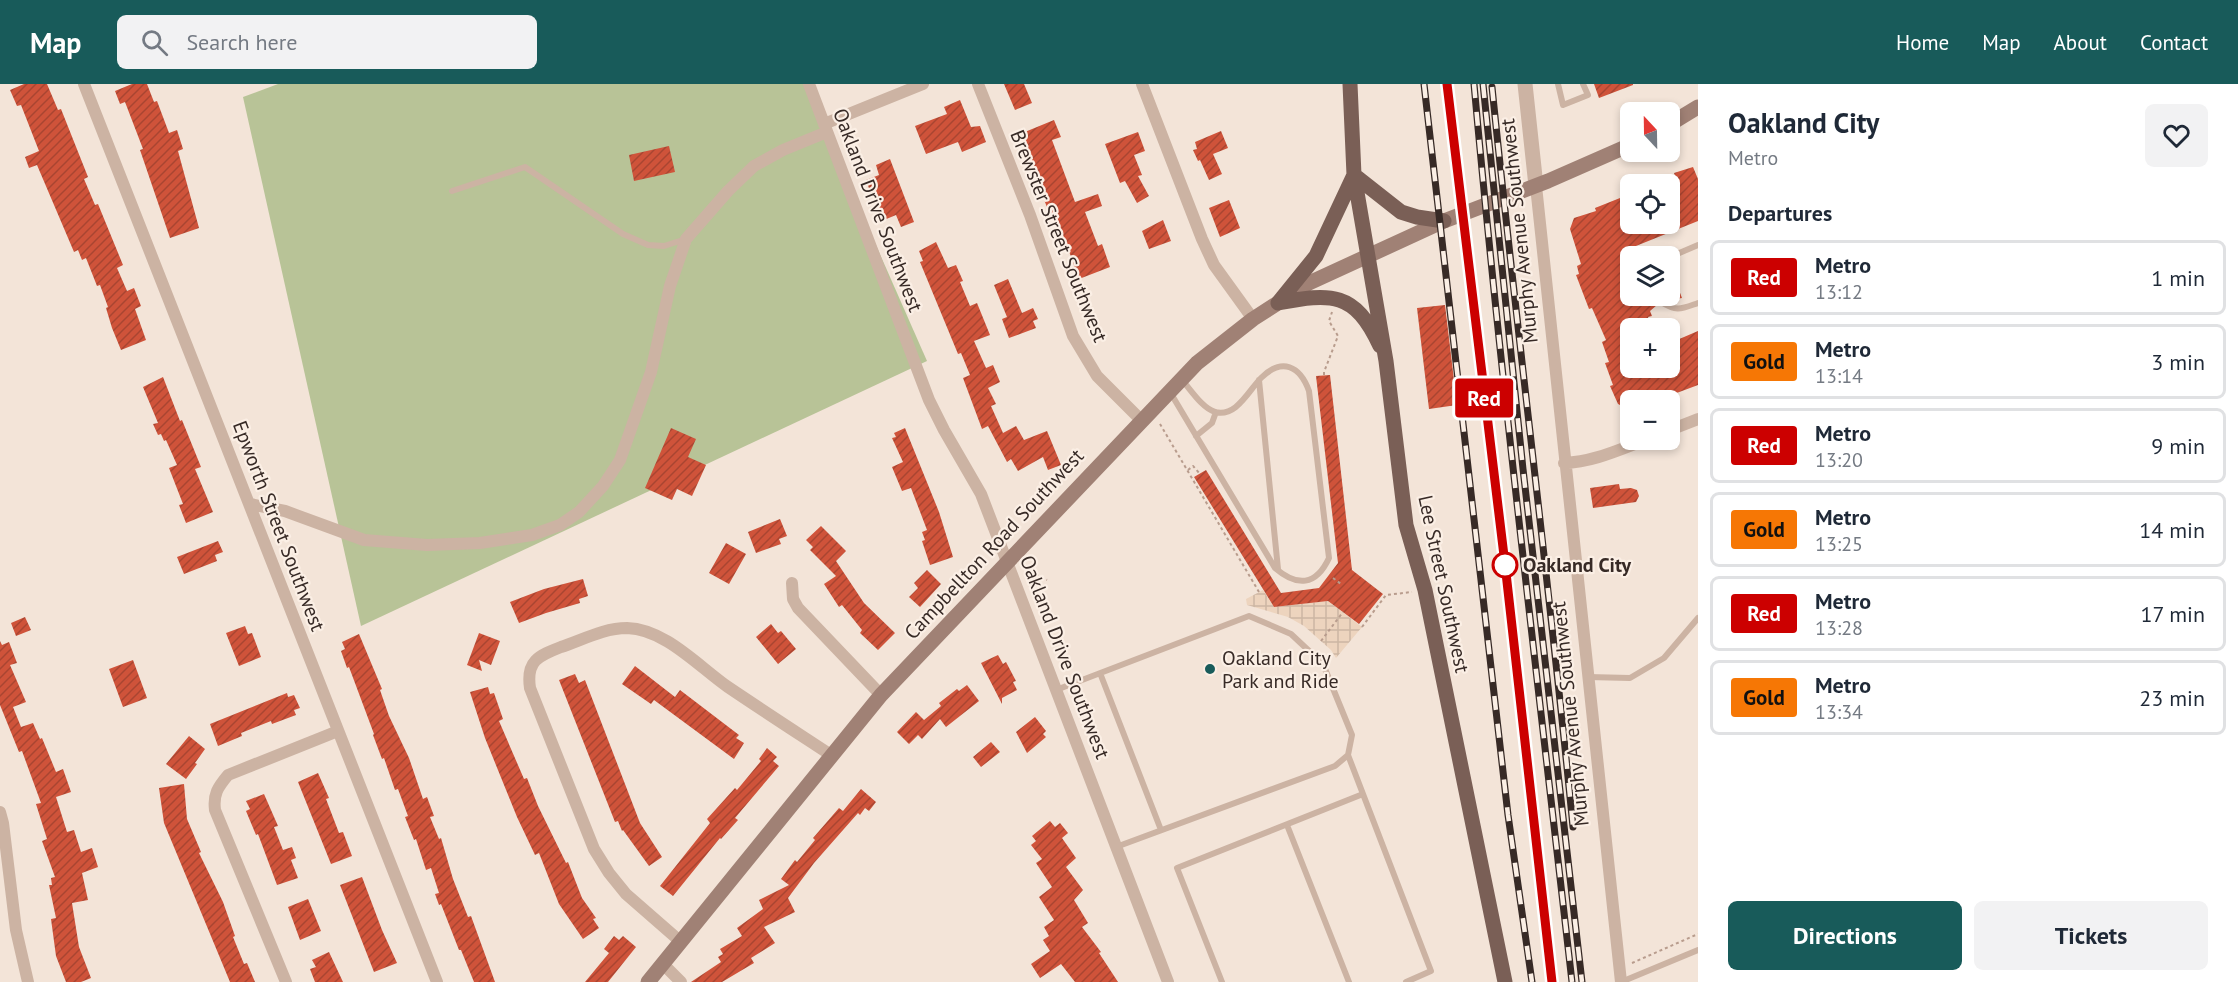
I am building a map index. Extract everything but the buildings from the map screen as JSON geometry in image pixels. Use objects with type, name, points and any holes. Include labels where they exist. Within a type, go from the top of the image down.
[{"type":"main road","name":"Lee Street Southwest","points":[[1350,84],[1354,175],[1386,362],[1406,525],[1425,590],[1505,982]]},
{"type":"main road","points":[[1680,118],[1698,106]]},
{"type":"main road","name":"Campbellton Road Southwest","points":[[648,982],[881,695],[1197,363],[1253,319],[1309,283],[1444,221],[1536,186],[1620,149]]},
{"type":"main road","points":[[1278,303],[1316,256],[1354,175],[1401,212],[1444,221]]},
{"type":"main road","points":[[1278,303],[1314,296],[1333,297],[1348,304],[1360,314],[1372,332],[1386,362]]},
{"type":"street","name":"Epworth Street Southwest","points":[[84,84],[437,982]]},
{"type":"street","name":"Oakland Drive Southwest","points":[[809,84],[929,400],[981,494],[1168,982]]},
{"type":"street","points":[[250,504],[285,511],[364,540],[427,546],[480,543],[532,535],[560,525],[579,512],[603,486],[620,460],[651,372],[670,286],[686,239],[728,190],[754,166],[826,128],[923,84]]},
{"type":"street","name":"Brewster Street Southwest","points":[[978,84],[1030,215],[1073,336],[1097,376],[1141,420]]},
{"type":"street","points":[[1142,84],[1214,265],[1253,319]]},
{"type":"street","name":"Murphy Avenue Southwest","points":[[1525,84],[1621,982]]},
{"type":"street","points":[[1680,426],[1698,418]]},
{"type":"street","points":[[1564,463],[1596,459],[1620,450]]},
{"type":"street","points":[[792,583],[793,599],[798,608],[881,695]]},
{"type":"street","points":[[681,942],[626,894],[594,849],[530,688],[528,675],[533,662],[545,653],[606,630],[627,628],[646,631],[666,641],[727,686],[831,755]]},
{"type":"street","points":[[286,982],[215,810],[216,789],[228,775],[338,731]]},
{"type":"street","points":[[0,812],[16,930],[28,982]]},
{"type":"street","points":[[663,964],[681,982]]},
{"type":"lane","points":[[1558,84],[1563,105],[1588,95],[1583,84]]},
{"type":"lane","points":[[452,191],[525,167],[623,234],[648,245],[664,246],[686,239]]},
{"type":"lane","points":[[1680,253],[1698,245]]},
{"type":"lane","points":[[1667,306],[1672,309],[1682,309],[1698,303]]},
{"type":"lane","points":[[1169,392],[1278,570],[1287,578],[1301,581],[1315,577],[1329,558],[1309,391],[1304,377],[1295,368],[1285,367],[1272,370],[1259,380],[1239,405],[1227,412],[1216,412],[1207,407],[1181,380]]},
{"type":"lane","points":[[1259,380],[1278,570]]},
{"type":"lane","points":[[1196,436],[1212,423],[1216,412]]},
{"type":"lane","points":[[1056,690],[1249,616],[1291,634],[1323,664],[1352,735],[1348,755],[1431,971],[1406,982]]},
{"type":"lane","points":[[1587,677],[1630,678],[1664,658],[1698,618]]},
{"type":"lane","points":[[1100,673],[1161,830]]},
{"type":"lane","points":[[1116,847],[1335,766],[1348,755]]},
{"type":"lane","points":[[1222,982],[1177,868],[1363,794]]},
{"type":"lane","points":[[1287,825],[1349,982]]},
{"type":"lane","points":[[1621,982],[1698,951]]},
{"type":"path","points":[[1324,375],[1338,336],[1329,321],[1334,308]]},
{"type":"path","points":[[1152,409],[1259,592]]},
{"type":"path","points":[[1188,470],[1193,466],[1200,474]]},
{"type":"path","points":[[1007,561],[1047,580]]},
{"type":"path","points":[[1334,578],[1341,584]]},
{"type":"path","points":[[1362,627],[1386,595],[1425,590]]},
{"type":"path","points":[[1321,641],[1343,612]]},
{"type":"path","points":[[1630,954],[1632,963],[1698,934]]},
{"type":"green space","points":[[278,84],[805,84],[927,361],[361,626],[243,97]]},
{"type":"shaded area","points":[[1263,590],[1274,607],[1328,601],[1362,627],[1336,658],[1331,650],[1304,626],[1288,617],[1247,605],[1246,599]]},
{"type":"railway","points":[[1424,84],[1508,815],[1532,982]]},
{"type":"railway","points":[[1447,84],[1505,564],[1552,982]]},
{"type":"railway","points":[[1474,84],[1508,421],[1572,982]]},
{"type":"railway","points":[[1483,84],[1523,469],[1582,982]]},
{"type":"railway","points":[[1492,87],[1573,827]]},
{"type":"metro line","name":"Red","points":[[1447,84],[1505,564],[1552,982]]},
{"type":"place","name":"Oakland City","points":[[1505,565]]},
{"type":"place","name":"Oakland City Park and Ride","points":[[1210,669]]}]
